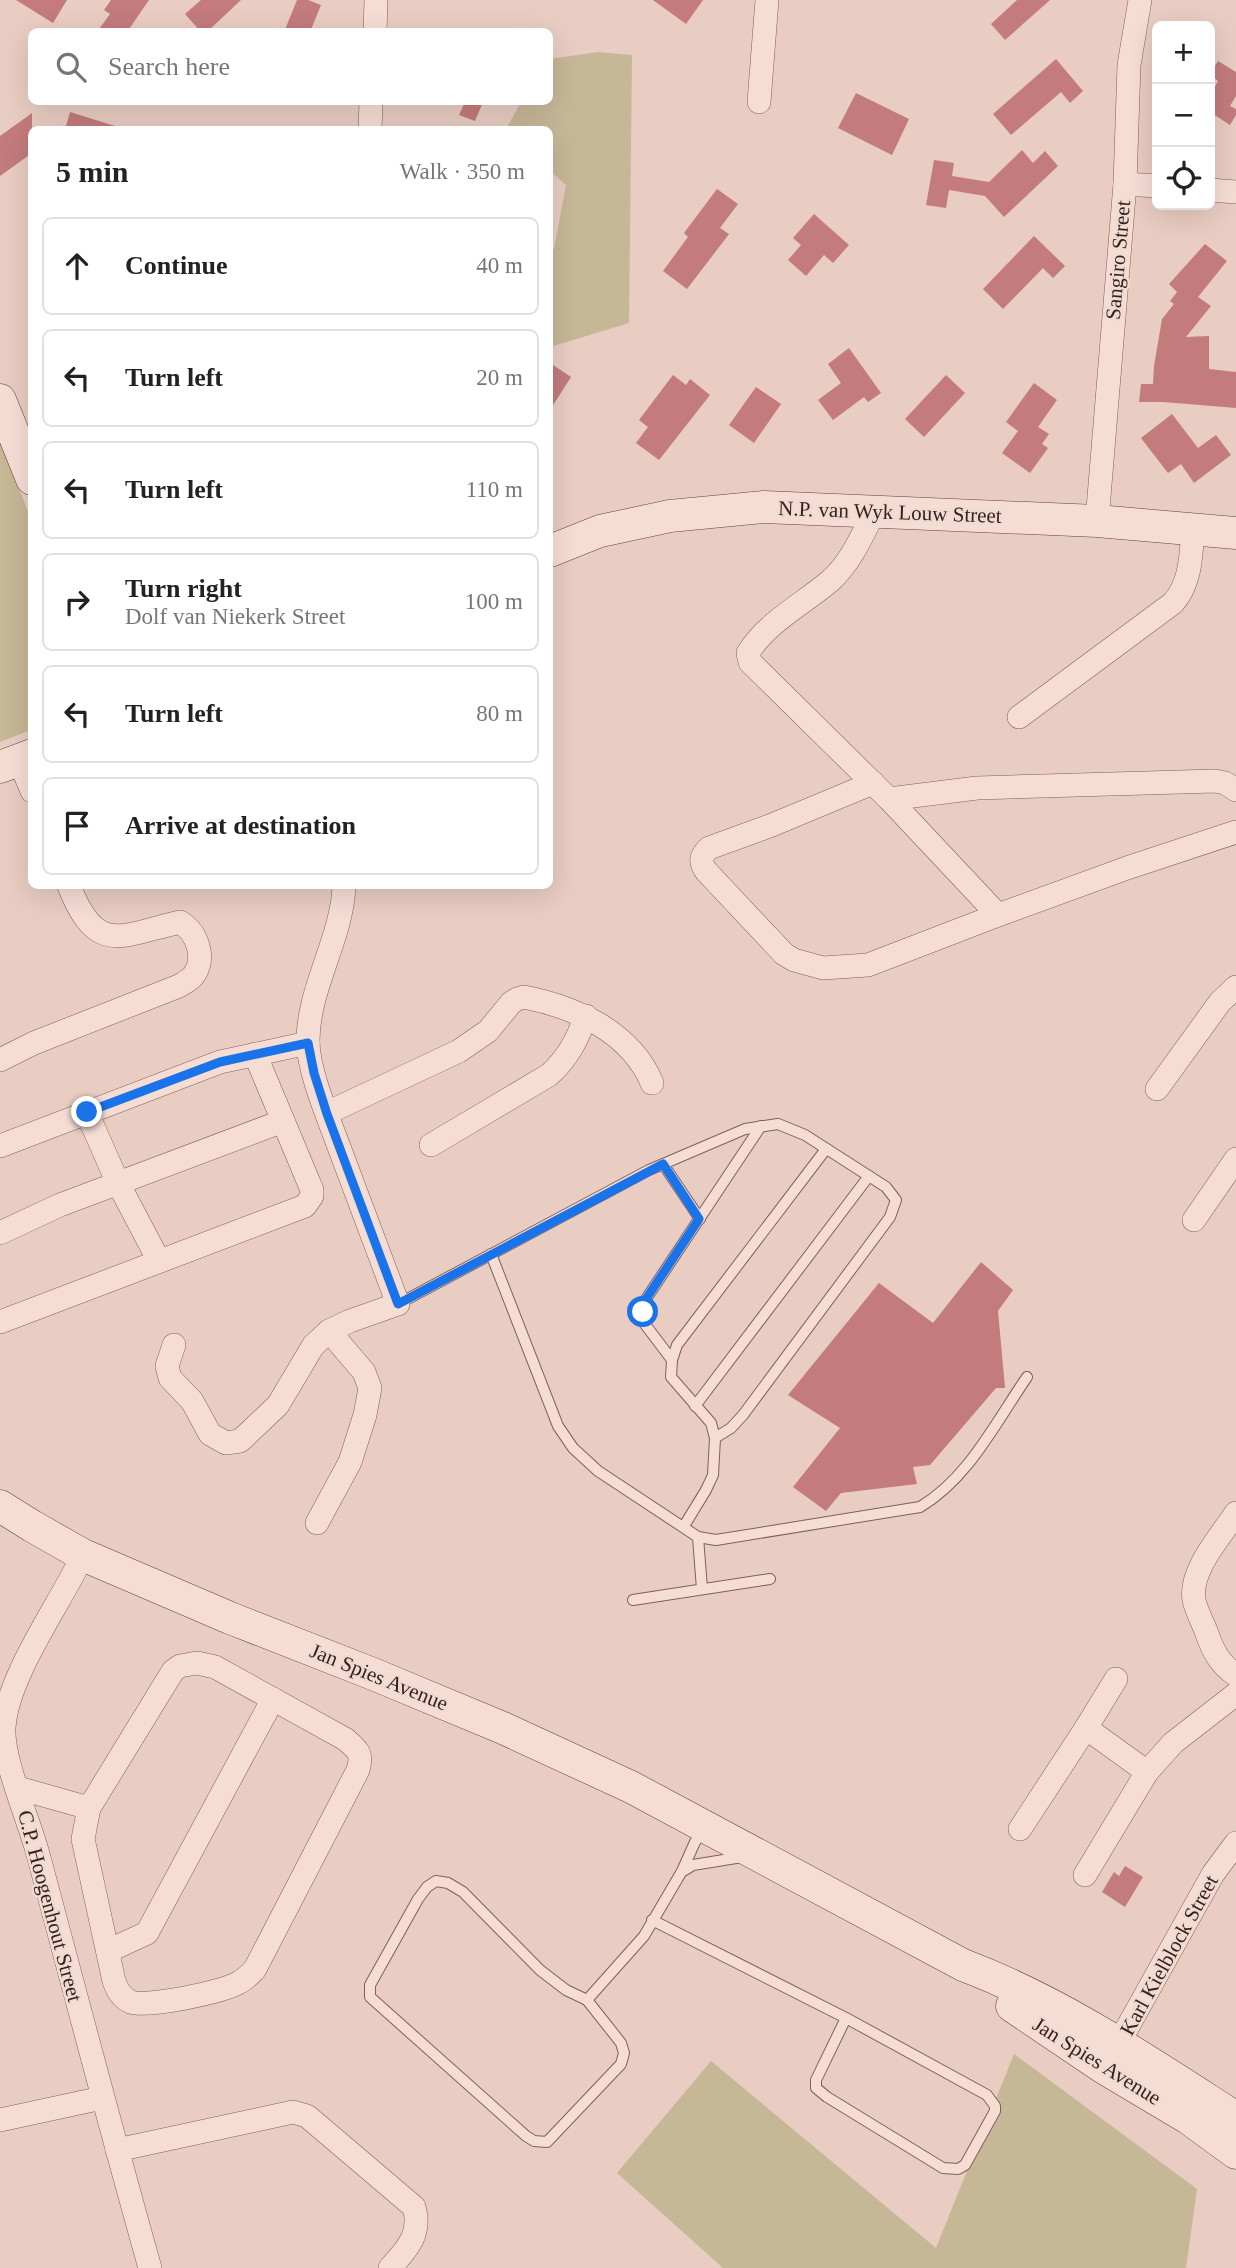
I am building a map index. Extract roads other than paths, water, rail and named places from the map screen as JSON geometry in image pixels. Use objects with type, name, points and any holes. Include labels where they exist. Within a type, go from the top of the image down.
[{"type":"street","points":[[375,28],[376,0]]},
{"type":"street","points":[[759,102],[767,0]]},
{"type":"street","name":"Sangiro Street","points":[[1097,521],[1125,184],[1129,65],[1140,0]]},
{"type":"street","points":[[370,126],[371,105]]},
{"type":"street","points":[[1125,184],[1152,186]]},
{"type":"street","points":[[1215,190],[1236,192]]},
{"type":"street","points":[[1,405],[28,469]]},
{"type":"street","name":"N.P. van Wyk Louw Street","points":[[553,550],[600,531],[670,516],[764,507],[1097,521],[1236,533]]},
{"type":"street","points":[[874,512],[856,547],[831,579],[766,631],[748,653],[750,662],[881,791],[998,915]]},
{"type":"street","points":[[1019,717],[1173,603],[1180,595],[1185,582],[1193,529]]},
{"type":"street","points":[[17,761],[28,783]]},
{"type":"street","points":[[1236,790],[1215,780],[881,791],[772,825],[709,848],[702,855],[704,869],[784,954],[805,964],[823,968],[868,965],[998,915],[1236,832]]},
{"type":"street","points":[[0,1060],[34,1043],[179,986],[193,976],[198,968],[198,950],[194,935],[187,926],[180,922],[115,937],[104,934],[94,928],[78,908],[70,889]]},
{"type":"street","points":[[174,1345],[167,1366],[170,1378],[192,1401],[210,1434],[226,1443],[240,1441],[278,1405],[313,1346],[329,1331],[398,1304],[327,1114],[308,1043],[312,1011],[340,913],[344,889]]},
{"type":"street","points":[[1157,1089],[1220,1002],[1236,988]]},
{"type":"street","points":[[327,1114],[459,1051],[488,1031],[517,999],[524,997],[586,1016],[620,1040],[648,1072],[652,1083]]},
{"type":"street","points":[[431,1145],[548,1075],[564,1062],[586,1016]]},
{"type":"street","points":[[0,1146],[220,1062],[308,1043]]},
{"type":"street","points":[[0,1322],[310,1202],[312,1190],[255,1054]]},
{"type":"street","points":[[87,1112],[118,1184],[159,1261]]},
{"type":"street","points":[[0,1233],[61,1205],[283,1121]]},
{"type":"street","points":[[1194,1220],[1236,1159]]},
{"type":"street","points":[[317,1523],[350,1462],[365,1415],[370,1388],[364,1372],[329,1331]]},
{"type":"street","name":"Jan Spies Avenue","points":[[0,1506],[83,1555],[230,1618],[503,1728],[631,1787],[963,1965],[997,1978],[1112,2055],[1188,2118],[1236,2153]]},
{"type":"street","points":[[1236,1513],[1198,1572],[1194,1585],[1194,1600],[1214,1653],[1228,1670],[1236,1675]]},
{"type":"street","name":"C.P. Hoogenhout Street","points":[[83,1555],[26,1660],[8,1679],[4,1729],[9,1762],[35,1845],[150,2268]]},
{"type":"street","points":[[197,1663],[215,1667],[273,1699],[345,1739],[362,1759],[358,1770],[255,1969],[238,1984],[226,1988],[163,2002],[130,2002],[118,1992],[83,1839],[89,1808],[173,1671],[180,1666],[197,1663]]},
{"type":"street","points":[[1020,1829],[1116,1679]]},
{"type":"street","points":[[1085,1875],[1147,1772],[1173,1743],[1236,1694]]},
{"type":"street","points":[[108,1951],[147,1933],[273,1699]]},
{"type":"street","points":[[1086,1728],[1147,1772]]},
{"type":"street","points":[[18,1788],[89,1808]]},
{"type":"street","name":"Karl Kielblock Street","points":[[1112,2055],[1213,1874],[1236,1843]]},
{"type":"street","name":"Jan Spies Avenue","points":[[1112,2055],[1236,2119]]},
{"type":"street","points":[[0,2120],[102,2098]]},
{"type":"street","points":[[117,2150],[293,2112],[307,2116],[414,2207],[417,2227],[412,2244],[390,2268]]},
{"type":"lane","points":[[398,1304],[663,1164],[745,1129],[778,1124],[805,1135],[886,1187],[896,1200],[890,1217],[743,1415],[731,1428],[715,1438]]},
{"type":"lane","points":[[672,1360],[644,1323],[646,1299],[761,1126]]},
{"type":"lane","points":[[684,1526],[713,1475],[715,1438],[711,1423],[671,1377],[672,1360],[677,1345],[826,1149]]},
{"type":"lane","points":[[663,1164],[699,1219]]},
{"type":"lane","points":[[695,1406],[869,1176]]},
{"type":"lane","points":[[491,1254],[558,1426],[573,1448],[598,1471],[698,1537],[716,1540],[920,1507],[937,1497],[959,1476],[1027,1377]]},
{"type":"lane","points":[[698,1537],[702,1589]]},
{"type":"lane","points":[[633,1600],[769,1579]]},
{"type":"lane","points":[[587,2000],[639,1943],[705,1827]]},
{"type":"lane","points":[[682,1871],[693,1865],[755,1855]]},
{"type":"lane","points":[[442,1881],[463,1892],[540,1970],[566,1990],[587,2000],[621,2043],[623,2060],[553,2138],[541,2143],[526,2136],[374,2002],[369,1994],[370,1985],[418,1899],[431,1884],[442,1881]]},
{"type":"lane","points":[[652,1920],[846,2018],[987,2095],[995,2106],[995,2111],[965,2165],[958,2169],[943,2168],[816,2088],[816,2080],[846,2018]]}]
